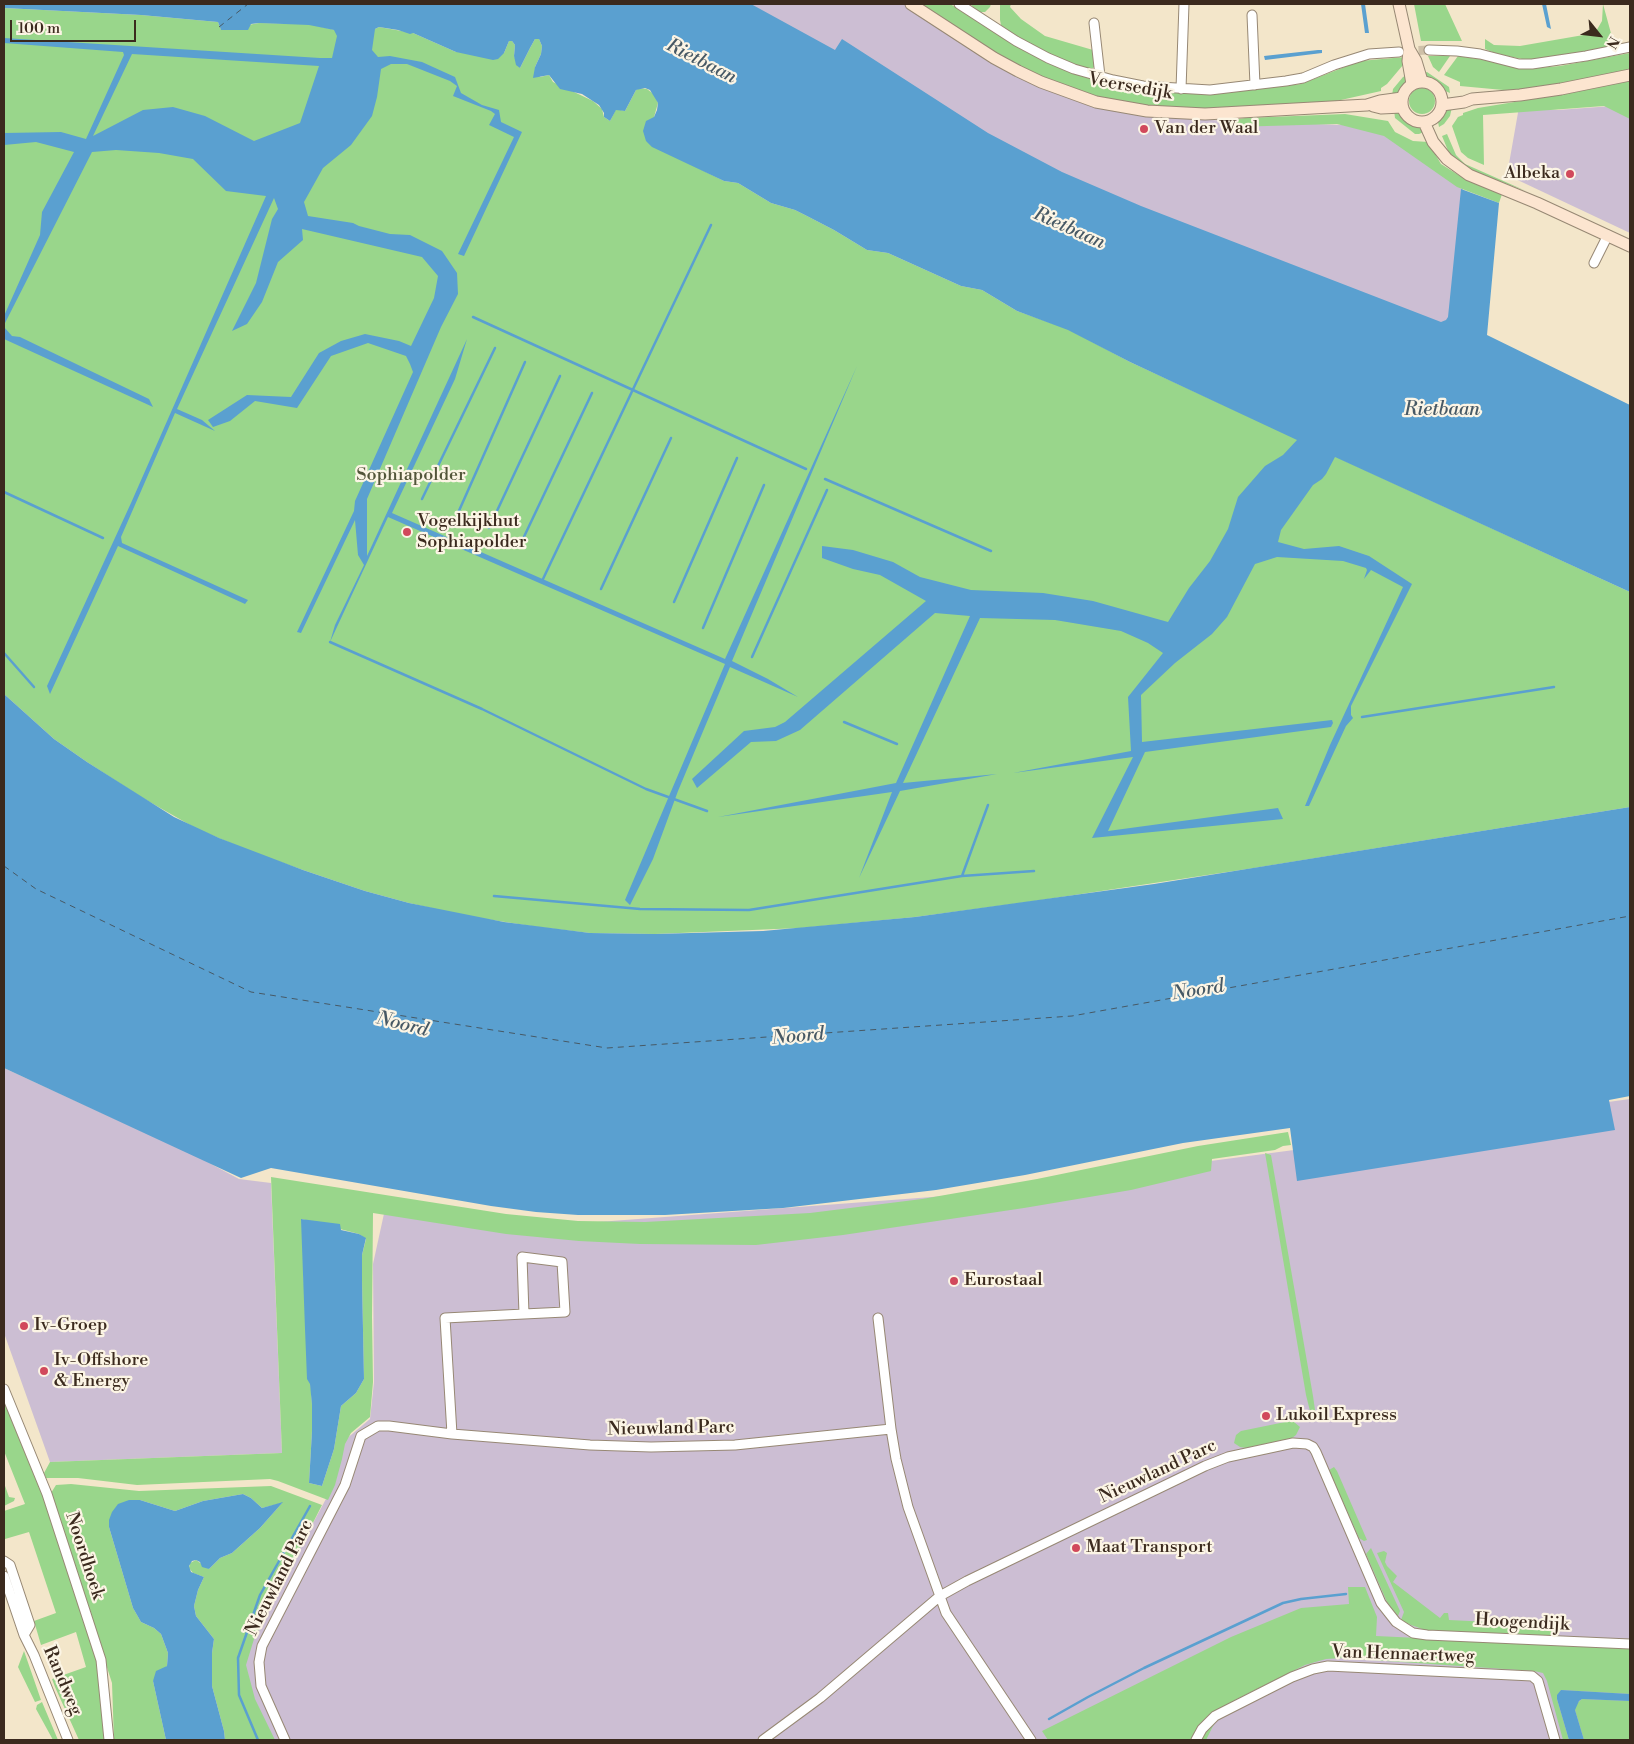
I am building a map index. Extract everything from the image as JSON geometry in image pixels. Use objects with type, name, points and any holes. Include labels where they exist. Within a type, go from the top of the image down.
[{"type":"main road","name":"Veersedijk","points":[[911,4],[994,58],[1018,71],[1047,85],[1096,102],[1147,111],[1197,114],[1367,104],[1380,101],[1402,103]]},
{"type":"main road","points":[[1399,4],[1404,50],[1416,61],[1417,83]]},
{"type":"main road","points":[[1441,100],[1463,96],[1472,99],[1520,95],[1630,75]]},
{"type":"main road","points":[[1417,83],[1434,86],[1441,100],[1438,113],[1428,120],[1410,118],[1405,114],[1402,103],[1405,90],[1417,83]]},
{"type":"main road","points":[[1428,120],[1433,142],[1447,158],[1469,174],[1630,246]]},
{"type":"street","points":[[1181,89],[1184,4]]},
{"type":"street","points":[[964,5],[1016,40],[1048,58],[1100,76],[1143,86],[1210,90],[1255,85],[1303,78],[1354,58],[1404,50]]},
{"type":"street","points":[[1252,15],[1255,85]]},
{"type":"street","points":[[1094,23],[1100,76]]},
{"type":"street","points":[[1429,50],[1458,51],[1480,54],[1519,64],[1532,64],[1630,47]]},
{"type":"street","points":[[1594,264],[1608,235]]},
{"type":"street","points":[[452,1434],[445,1318],[565,1312],[562,1262],[522,1256],[524,1314]]},
{"type":"street","points":[[878,1318],[890,1429],[896,1460],[908,1507],[946,1613],[1031,1740]]},
{"type":"street","name":"Noordhoek","points":[[4,1388],[47,1494],[101,1660],[109,1740]]},
{"type":"street","name":"Nieuwland Parc","points":[[285,1740],[261,1686],[259,1662],[262,1646],[345,1485],[361,1436],[378,1426],[590,1446],[651,1447],[736,1445],[890,1429]]},
{"type":"street","name":"Nieuwland Parc","points":[[763,1740],[820,1698],[940,1596],[967,1581],[1205,1466],[1228,1457],[1293,1443],[1303,1443],[1313,1447],[1381,1603],[1396,1622],[1413,1633]]},
{"type":"street","name":"Randweg","points":[[4,1562],[10,1565],[30,1625],[24,1635]]},
{"type":"street","name":"Randweg","points":[[4,1576],[24,1635],[68,1740]]},
{"type":"street","name":"Hoogendijk","points":[[1413,1633],[1630,1644]]},
{"type":"street","name":"Van Hennaertweg","points":[[1196,1740],[1202,1730],[1215,1716],[1292,1678],[1313,1669],[1328,1666],[1532,1676],[1538,1681],[1555,1740]]},
{"type":"shaded area","points":[[727,4],[923,4],[1126,112],[1209,120],[1371,126],[1463,189],[1452,327],[1133,212]]},
{"type":"shaded area","points":[[1612,106],[1630,115],[1630,233],[1507,175],[1519,107],[1558,110]]},
{"type":"shaded area","points":[[4,1068],[198,1157],[239,1179],[271,1183],[282,1453],[50,1462],[4,1333]]},
{"type":"shaded area","points":[[1630,1099],[1630,1740],[274,1740],[253,1697],[243,1665],[251,1639],[327,1497],[345,1440],[370,1419],[374,1382],[373,1264],[387,1200],[558,1225],[945,1196],[1294,1150],[1294,1145]]},
{"type":"green space","points":[[919,4],[950,4],[1069,70],[1212,94],[1301,84],[1360,61],[1405,57],[1403,65],[1387,84],[1381,88],[1381,91],[1332,102],[1206,110],[1134,106],[1094,96],[1030,72],[1001,56]]},
{"type":"green space","points":[[970,4],[991,4],[985,12],[979,12]]},
{"type":"green space","points":[[1000,4],[1011,4],[1010,7],[1021,19],[1045,36],[1093,50],[1094,67],[1092,69],[1084,68],[1068,63],[1023,42],[1001,25]]},
{"type":"green space","points":[[1414,4],[1445,4],[1462,41],[1421,41]]},
{"type":"green space","points":[[1603,4],[1612,37],[1610,46],[1606,49],[1532,61],[1497,54],[1485,49],[1485,39],[1494,45],[1520,46],[1595,33],[1602,21]]},
{"type":"green space","name":"Sophiapolder","points":[[4,8],[141,15],[218,22],[221,30],[259,23],[309,24],[335,30],[375,29],[379,27],[413,33],[456,52],[504,53],[509,41],[512,41],[515,45],[514,56],[520,68],[535,39],[539,39],[542,46],[541,54],[535,67],[540,77],[549,75],[553,82],[593,101],[602,109],[604,117],[610,121],[616,109],[625,111],[636,90],[640,88],[647,89],[655,95],[658,103],[654,117],[692,165],[724,181],[738,183],[771,203],[795,210],[867,250],[888,253],[961,286],[982,290],[1017,311],[1068,329],[1130,362],[1630,592],[1630,807],[1254,868],[915,917],[801,928],[655,934],[590,933],[538,927],[466,916],[409,903],[365,891],[303,870],[252,852],[197,829],[141,797],[54,739],[4,694]]},
{"type":"green space","points":[[1630,53],[1630,69],[1575,81],[1514,91],[1460,86],[1460,82],[1444,75],[1458,56],[1526,69],[1560,66]]},
{"type":"green space","points":[[1428,56],[1450,56],[1439,72],[1433,67]]},
{"type":"green space","points":[[1427,72],[1449,87],[1450,93],[1443,90],[1426,76],[1424,73]]},
{"type":"green space","points":[[1409,74],[1408,82],[1400,92],[1392,96],[1393,89],[1403,77]]},
{"type":"green space","points":[[1630,79],[1630,119],[1604,106],[1483,115],[1484,165],[1468,158],[1461,152],[1452,126],[1463,113],[1478,108],[1557,95]]},
{"type":"green space","points":[[1422,88],[1431,92],[1435,101],[1431,110],[1422,114],[1413,110],[1409,101],[1413,92]]},
{"type":"green space","points":[[1452,107],[1450,116],[1439,127],[1440,116]]},
{"type":"green space","points":[[1394,110],[1424,132],[1415,134],[1395,118]]},
{"type":"green space","points":[[1345,114],[1388,121],[1395,132],[1413,141],[1428,142],[1441,164],[1460,176],[1502,194],[1499,203],[1457,187],[1384,136],[1337,124],[1232,127],[1230,124],[1233,120],[1245,118]]},
{"type":"green space","points":[[1447,134],[1456,155],[1465,164],[1526,191],[1470,170],[1449,153],[1442,136]]},
{"type":"green space","points":[[1288,1132],[1291,1145],[1275,1150],[1212,1159],[1211,1171],[1131,1190],[843,1235],[756,1245],[640,1244],[579,1241],[506,1234],[373,1213],[373,1382],[370,1417],[351,1433],[345,1444],[335,1485],[328,1500],[270,1479],[137,1485],[78,1478],[46,1478],[44,1473],[50,1462],[282,1453],[271,1177],[506,1214],[578,1221],[645,1222],[810,1213],[922,1199],[1037,1179],[1198,1146]],"holes":[[[302,1219],[359,1234],[366,1239],[362,1255],[364,1379],[356,1393],[341,1406],[334,1449],[322,1486],[309,1483],[312,1405],[304,1285]]]},
{"type":"green space","points":[[1265,1153],[1271,1155],[1313,1396],[1316,1417],[1312,1419],[1306,1395]]},
{"type":"green space","points":[[4,1397],[58,1531],[91,1630],[102,1687],[106,1740],[79,1740],[52,1679],[86,1667],[76,1632],[41,1645],[34,1621],[56,1613],[29,1532],[5,1539],[4,1537],[4,1511],[25,1504],[4,1451]]},
{"type":"green space","points":[[1290,1421],[1300,1427],[1292,1438],[1246,1448],[1234,1443],[1236,1435],[1241,1431]]},
{"type":"green space","points":[[1334,1467],[1367,1540],[1364,1541],[1359,1538],[1329,1470]]},
{"type":"green space","points":[[4,1483],[9,1497],[15,1498],[14,1501],[4,1506]]},
{"type":"green space","points":[[71,1484],[139,1491],[271,1486],[322,1505],[254,1639],[246,1665],[255,1699],[275,1740],[225,1740],[212,1686],[214,1639],[196,1616],[194,1606],[204,1577],[193,1573],[189,1568],[190,1563],[196,1560],[209,1569],[220,1558],[232,1553],[260,1528],[282,1503],[262,1508],[251,1498],[243,1494],[203,1501],[175,1511],[140,1500],[109,1527],[133,1608],[141,1622],[154,1628],[161,1634],[168,1653],[167,1666],[153,1681],[166,1740],[114,1740],[112,1683],[51,1493],[56,1485]]},
{"type":"green space","points":[[1371,1548],[1400,1611],[1398,1616],[1387,1602],[1366,1554]]},
{"type":"green space","points":[[1384,1551],[1387,1553],[1385,1562],[1387,1566],[1397,1576],[1393,1582],[1440,1618],[1444,1613],[1448,1613],[1449,1620],[1552,1625],[1552,1637],[1425,1630],[1401,1620],[1404,1612],[1377,1553]]},
{"type":"green space","points":[[1348,1587],[1365,1587],[1377,1617],[1376,1636],[1630,1648],[1630,1694],[1561,1690],[1557,1699],[1569,1740],[1563,1740],[1547,1681],[1543,1673],[1342,1658],[1326,1659],[1305,1665],[1235,1700],[1213,1726],[1206,1740],[1048,1740],[1042,1731],[1231,1637],[1301,1608],[1349,1604]]},
{"type":"green space","points":[[24,1651],[41,1700],[35,1702],[18,1667]]},
{"type":"green space","points":[[1582,1699],[1630,1701],[1630,1740],[1584,1740],[1575,1710],[1575,1705]]},
{"type":"green space","points":[[42,1702],[58,1740],[53,1740],[36,1709],[37,1705]]},
{"type":"water","name":"Rietbaan","points":[[4,4],[751,4],[835,50],[842,39],[988,133],[1062,172],[1141,206],[1441,322],[1448,317],[1461,189],[1499,203],[1487,335],[1630,405],[1630,592],[1335,457],[1326,474],[1313,485],[1281,530],[1278,542],[1304,549],[1339,546],[1369,556],[1412,584],[1351,706],[1353,718],[1346,726],[1309,806],[1305,806],[1330,745],[1403,587],[1371,570],[1364,579],[1366,568],[1343,561],[1277,557],[1255,564],[1227,617],[1212,634],[1175,663],[1141,695],[1142,742],[1332,720],[1331,727],[1145,752],[1108,831],[1278,808],[1283,819],[1092,838],[1133,757],[1013,773],[1131,751],[1128,697],[1163,653],[1148,643],[1121,631],[1055,620],[980,618],[903,783],[997,774],[900,791],[859,878],[892,792],[718,817],[896,783],[970,616],[935,613],[800,730],[776,741],[751,742],[697,788],[692,779],[744,731],[775,727],[785,722],[926,601],[880,575],[853,569],[822,558],[822,546],[853,550],[893,562],[920,577],[971,590],[1043,593],[1093,601],[1168,622],[1189,588],[1210,561],[1228,529],[1238,497],[1265,466],[1283,455],[1297,440],[1130,362],[1068,330],[1017,311],[982,290],[961,286],[888,253],[867,250],[795,210],[771,203],[738,183],[724,181],[652,147],[646,141],[643,131],[646,121],[654,117],[657,110],[658,103],[650,90],[645,88],[636,90],[625,111],[616,110],[610,121],[604,117],[604,113],[599,105],[582,94],[560,89],[549,75],[533,78],[535,67],[541,54],[542,46],[539,39],[535,39],[520,68],[516,65],[514,56],[515,45],[512,41],[509,41],[504,53],[498,59],[493,60],[456,52],[413,33],[410,34],[379,27],[375,29],[372,50],[378,57],[390,56],[422,62],[455,77],[461,93],[482,105],[499,110],[501,122],[522,132],[464,256],[458,254],[514,137],[489,125],[495,114],[491,111],[453,96],[457,86],[450,81],[407,64],[391,64],[381,69],[372,116],[351,145],[323,168],[304,202],[308,216],[353,223],[390,234],[410,235],[442,251],[457,273],[458,294],[441,327],[367,499],[367,556],[467,339],[455,379],[392,513],[725,659],[857,366],[732,661],[798,697],[730,667],[678,791],[653,859],[630,905],[625,900],[725,664],[388,517],[330,642],[335,625],[364,565],[358,555],[355,520],[301,633],[297,632],[354,511],[355,501],[413,372],[410,364],[406,356],[368,343],[331,356],[297,408],[255,401],[230,421],[213,427],[208,420],[247,395],[291,397],[319,353],[341,341],[365,334],[399,341],[411,346],[434,298],[438,276],[422,257],[302,229],[303,240],[278,262],[262,302],[247,324],[232,331],[256,283],[272,219],[278,209],[274,198],[177,409],[202,420],[215,431],[175,413],[121,537],[122,543],[248,600],[245,604],[118,546],[50,694],[47,686],[131,503],[266,196],[226,191],[193,159],[159,153],[116,150],[92,152],[4,325],[4,316],[40,235],[42,212],[74,152],[36,142],[4,145],[4,133],[61,132],[86,139],[124,55],[123,52],[4,43],[4,38],[332,58],[337,36],[334,30],[309,25],[259,23],[251,24],[248,30],[221,30],[218,22],[141,15],[4,8]],"holes":[[[132,54],[319,66],[300,123],[254,141],[205,116],[173,107],[143,110],[93,136]]]},
{"type":"water","points":[[1361,4],[1365,4],[1369,33],[1365,33]]},
{"type":"water","points":[[1542,4],[1546,4],[1551,29],[1547,27]]},
{"type":"water","points":[[1322,50],[1322,53],[1265,60],[1264,56]]},
{"type":"water","points":[[4,327],[12,336],[20,337],[149,399],[153,407],[4,339]]},
{"type":"water","name":"Noord","points":[[4,694],[54,739],[87,762],[174,817],[219,838],[303,870],[365,891],[409,903],[504,922],[590,933],[655,934],[763,931],[915,917],[1154,884],[1630,807],[1630,1096],[1609,1100],[1615,1130],[1297,1181],[1290,1128],[1183,1143],[1025,1175],[936,1190],[783,1208],[665,1215],[578,1215],[536,1212],[271,1168],[241,1178],[4,1068]]},
{"type":"water","points":[[301,1219],[340,1224],[341,1230],[359,1234],[366,1238],[362,1255],[364,1379],[356,1393],[341,1406],[334,1449],[322,1486],[309,1483],[312,1405],[310,1384],[307,1379]]},
{"type":"water","points":[[243,1494],[251,1498],[262,1508],[283,1502],[260,1528],[232,1553],[220,1558],[209,1569],[202,1567],[200,1562],[196,1560],[192,1561],[189,1566],[191,1572],[204,1577],[194,1606],[196,1616],[214,1639],[212,1686],[225,1740],[166,1740],[153,1681],[156,1671],[167,1666],[168,1653],[161,1634],[154,1628],[141,1622],[133,1608],[109,1527],[109,1520],[118,1504],[129,1500],[140,1500],[175,1511],[203,1501]]},
{"type":"water","points":[[1561,1690],[1630,1694],[1630,1701],[1582,1699],[1575,1710],[1584,1740],[1569,1740],[1557,1699],[1557,1695]]},
{"type":"waterway","points":[[543,579],[711,225]]},
{"type":"waterway","points":[[473,317],[806,469]]},
{"type":"waterway","points":[[422,499],[495,348]]},
{"type":"waterway","points":[[458,513],[525,362]]},
{"type":"waterway","points":[[489,528],[560,376]]},
{"type":"waterway","points":[[522,541],[592,393]]},
{"type":"waterway","points":[[601,589],[671,438]]},
{"type":"waterway","points":[[674,602],[737,458]]},
{"type":"waterway","points":[[825,479],[991,551]]},
{"type":"waterway","points":[[703,628],[764,485]]},
{"type":"waterway","points":[[752,657],[827,490]]},
{"type":"waterway","points":[[4,492],[103,538]]},
{"type":"waterway","points":[[330,642],[482,709],[646,789],[707,811]]},
{"type":"waterway","points":[[4,653],[34,687]]},
{"type":"waterway","points":[[1362,717],[1554,687]]},
{"type":"waterway","points":[[844,722],[897,744]]},
{"type":"waterway","points":[[962,876],[988,805]]},
{"type":"waterway","points":[[494,896],[640,909],[749,910],[962,876],[1034,871]]},
{"type":"waterway","points":[[258,1740],[239,1695],[238,1658],[260,1595],[310,1506]]},
{"type":"waterway","points":[[1049,1719],[1144,1668],[1283,1603],[1346,1594]]},
{"type":"ferry route","points":[[219,27],[248,4]]},
{"type":"ferry route","points":[[4,866],[36,889],[251,992],[607,1048],[1072,1016],[1630,916]]},
{"type":"tunnel","points":[[1405,51],[1429,50]]},
{"type":"place","name":"Van der Waal","points":[[1144,129]]},
{"type":"place","name":"Albeka","points":[[1570,174]]},
{"type":"place","name":"Vogelkijkhut Sophiapolder","points":[[407,532]]},
{"type":"place","name":"Eurostaal","points":[[954,1281]]},
{"type":"place","name":"Iv-Groep","points":[[24,1326]]},
{"type":"place","name":"Iv-Offshore & Energy","points":[[44,1371]]},
{"type":"place","name":"Lukoil Express","points":[[1266,1416]]},
{"type":"place","name":"Maat Transport","points":[[1076,1548]]}]
